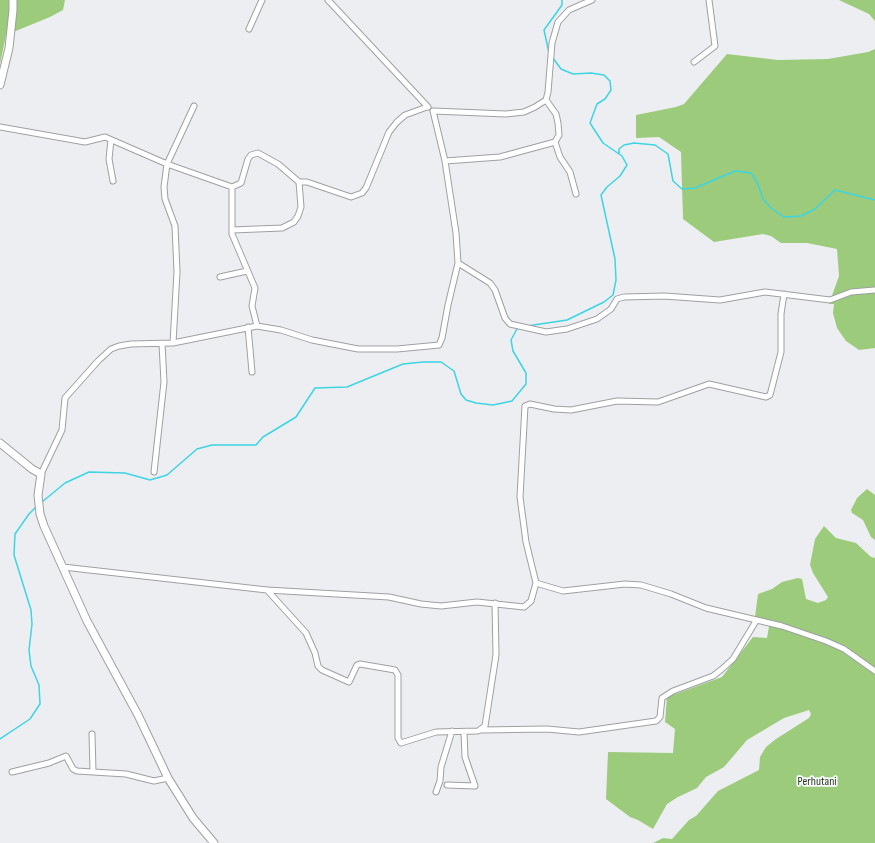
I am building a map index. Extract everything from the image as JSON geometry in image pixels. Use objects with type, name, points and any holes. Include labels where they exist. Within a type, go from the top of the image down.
[{"type":"street","points":[[0,85],[9,48],[13,0]]},
{"type":"street","points":[[249,30],[262,0]]},
{"type":"street","points":[[328,0],[426,107],[433,111],[506,114],[531,109],[546,100],[549,86],[552,43],[558,22],[569,10],[592,0]]},
{"type":"street","points":[[694,62],[715,46],[716,42],[709,0]]},
{"type":"street","points":[[445,161],[500,157],[555,142],[559,135],[558,123],[556,114],[546,100]]},
{"type":"street","points":[[173,343],[177,272],[175,226],[165,199],[164,187],[168,164],[194,106]]},
{"type":"street","points":[[0,127],[85,142],[104,137],[168,164],[232,186],[241,183],[248,159],[251,155],[258,153],[278,164],[299,182],[307,182],[346,196],[362,193],[367,187],[394,125],[405,115],[426,107]]},
{"type":"street","points":[[214,843],[193,818],[168,778],[134,709],[87,621],[44,526],[39,504],[41,474],[52,449],[59,440],[62,430],[64,401],[68,394],[111,349],[124,344],[173,343],[257,326],[281,330],[312,340],[358,349],[385,350],[439,345],[442,338],[458,263],[456,234],[445,161],[433,111]]},
{"type":"street","points":[[111,140],[110,165],[113,181]]},
{"type":"street","points":[[555,142],[560,157],[570,172],[576,194]]},
{"type":"street","points":[[232,230],[266,230],[288,226],[298,216],[301,207],[299,182]]},
{"type":"street","points":[[232,186],[232,230],[255,288],[252,306],[257,326]]},
{"type":"street","points":[[458,263],[490,283],[495,290],[505,318],[513,326],[546,332],[573,327],[597,319],[611,309],[617,299],[624,297],[664,296],[716,300],[755,292],[784,294],[808,299],[830,300],[851,292],[875,290]]},
{"type":"street","points":[[220,277],[247,271]]},
{"type":"street","points":[[63,567],[267,590],[371,595],[441,606],[477,602],[495,603],[519,608],[527,606],[531,601],[536,583],[526,542],[520,497],[525,406],[530,404],[554,410],[570,410],[617,401],[658,402],[709,384],[766,397],[770,395],[781,352],[781,314],[784,294]]},
{"type":"street","points":[[248,327],[252,372]]},
{"type":"street","points":[[154,472],[164,382],[162,344]]},
{"type":"street","points":[[0,443],[32,469],[41,474]]},
{"type":"street","points":[[536,583],[563,591],[624,584],[641,585],[672,594],[706,608],[782,626],[826,641],[844,649],[875,670]]},
{"type":"street","points":[[267,590],[306,633],[315,653],[318,666],[322,670],[349,682],[357,665],[360,664],[395,670],[398,675],[399,741],[403,743],[436,732],[548,730],[579,732],[656,721],[660,717],[662,698],[673,691],[713,676],[722,669],[733,659],[756,621]]},
{"type":"street","points":[[481,730],[485,726],[495,661],[495,603]]},
{"type":"street","points":[[436,792],[440,781],[441,767],[452,731]]},
{"type":"street","points":[[447,785],[475,786],[465,757],[464,732]]},
{"type":"street","points":[[92,734],[93,771]]},
{"type":"street","points":[[12,772],[50,763],[66,756],[73,769],[126,774],[154,781],[168,778]]},
{"type":"green space","points":[[0,0],[65,0],[63,10],[6,35],[0,64]]},
{"type":"green space","points":[[839,0],[875,0],[875,21],[869,14]]},
{"type":"green space","points":[[875,49],[875,348],[859,350],[846,341],[837,328],[833,313],[834,304],[829,304],[839,276],[837,249],[807,243],[781,243],[771,236],[763,234],[714,242],[683,219],[681,152],[659,137],[636,138],[636,115],[684,104],[727,54],[778,60],[828,59],[868,52]]},
{"type":"green space","points":[[867,489],[875,495],[875,540],[871,537],[863,520],[852,513],[851,510],[857,498]]},
{"type":"green space","name":"Perhutani","points":[[824,526],[836,538],[856,543],[871,557],[875,558],[875,843],[653,843],[663,838],[672,839],[689,820],[696,816],[718,791],[759,770],[760,757],[766,747],[809,718],[811,714],[809,710],[784,718],[747,740],[724,767],[706,777],[697,788],[667,804],[653,829],[630,817],[606,799],[608,752],[673,753],[675,729],[665,722],[667,697],[722,677],[753,637],[767,638],[770,621],[755,617],[758,594],[772,589],[782,582],[798,578],[802,579],[806,599],[818,603],[826,600],[828,597],[813,573],[810,565],[815,539]]},
{"type":"waterway","points":[[549,53],[544,30],[562,5],[562,0]]},
{"type":"waterway","points":[[527,326],[567,320],[604,302],[613,295],[616,280],[615,259],[601,195],[607,187],[620,176],[627,165],[622,156],[603,143],[590,123],[597,104],[605,99],[611,90],[610,81],[604,75],[591,73],[573,74],[561,69],[553,58]]},
{"type":"waterway","points":[[619,154],[619,149],[624,145],[634,143],[655,145],[668,154],[673,181],[682,189],[695,188],[735,171],[751,173],[757,182],[763,199],[771,208],[784,217],[801,216],[815,209],[835,190],[875,200]]},
{"type":"waterway","points":[[42,502],[65,483],[89,472],[125,473],[150,480],[167,475],[197,449],[212,445],[256,445],[263,437],[296,417],[315,388],[347,387],[403,364],[441,362],[454,371],[461,394],[466,400],[493,405],[512,401],[526,384],[526,373],[513,351],[511,340],[519,328]]},
{"type":"waterway","points":[[0,739],[30,719],[40,704],[39,685],[31,666],[29,650],[32,624],[31,610],[14,555],[15,534],[29,514],[36,507]]}]
